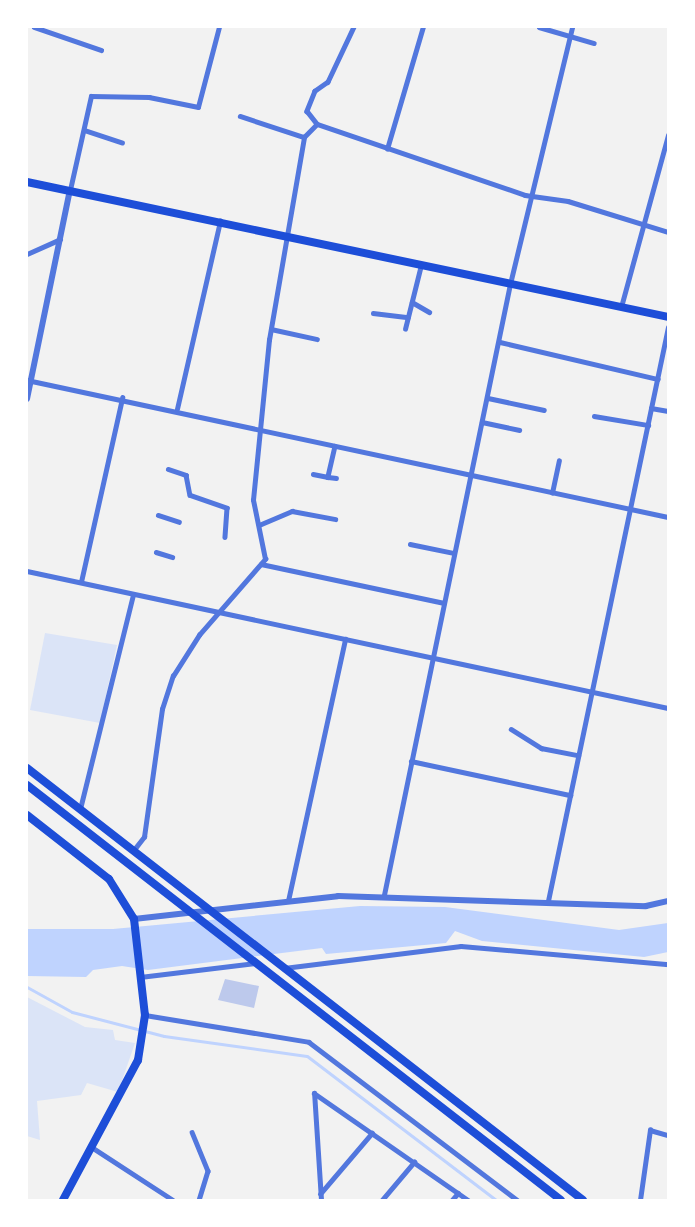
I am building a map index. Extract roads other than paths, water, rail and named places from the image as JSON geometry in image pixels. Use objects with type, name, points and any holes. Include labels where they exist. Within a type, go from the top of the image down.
[{"type":"main road","points":[[27,182],[668,317]]},
{"type":"main road","points":[[27,768],[583,1200]]},
{"type":"main road","points":[[27,785],[561,1200]]},
{"type":"main road","points":[[27,815],[109,879],[135,922],[140,974],[144,1038],[93,1148],[63,1200]]},
{"type":"street","points":[[34,27],[101,50]]},
{"type":"street","points":[[27,399],[29,380],[62,238],[91,96],[149,97],[198,107],[219,27]]},
{"type":"street","points":[[354,27],[328,82],[315,91],[308,111],[317,124],[534,196],[645,223],[668,232]]},
{"type":"street","points":[[387,149],[423,27]]},
{"type":"street","points":[[538,27],[594,43]]},
{"type":"street","points":[[384,895],[432,657],[500,342],[510,284],[534,196],[572,27]]},
{"type":"street","points":[[240,116],[304,137]]},
{"type":"street","points":[[133,851],[144,837],[165,699],[181,658],[261,564],[267,551],[254,500],[271,329],[290,236],[304,137],[317,124]]},
{"type":"street","points":[[84,130],[122,142]]},
{"type":"street","points":[[621,307],[668,135]]},
{"type":"street","points":[[177,409],[220,221]]},
{"type":"street","points":[[27,254],[62,238]]},
{"type":"street","points":[[405,329],[422,265]]},
{"type":"street","points":[[412,302],[429,312]]},
{"type":"street","points":[[373,313],[408,317]]},
{"type":"street","points":[[548,901],[668,327]]},
{"type":"street","points":[[271,329],[317,339]]},
{"type":"street","points":[[500,342],[658,379]]},
{"type":"street","points":[[29,380],[177,409],[471,476],[668,517]]},
{"type":"street","points":[[81,582],[122,398]]},
{"type":"street","points":[[488,398],[544,410]]},
{"type":"street","points":[[651,408],[668,411]]},
{"type":"street","points":[[594,416],[648,425]]},
{"type":"street","points":[[482,422],[519,430]]},
{"type":"street","points":[[328,477],[335,446]]},
{"type":"street","points":[[552,493],[559,461]]},
{"type":"street","points":[[168,469],[186,475],[190,495],[227,508],[225,537]]},
{"type":"street","points":[[313,474],[336,478]]},
{"type":"street","points":[[259,525],[292,511],[336,519]]},
{"type":"street","points":[[158,515],[179,522]]},
{"type":"street","points":[[410,544],[454,553]]},
{"type":"street","points":[[156,552],[172,556]]},
{"type":"street","points":[[261,564],[444,603]]},
{"type":"street","points":[[27,571],[668,708]]},
{"type":"street","points":[[80,809],[133,595]]},
{"type":"street","points":[[288,901],[345,639]]},
{"type":"street","points":[[511,729],[541,748],[578,755]]},
{"type":"street","points":[[411,761],[570,795]]},
{"type":"street","points":[[135,922],[207,908],[384,895],[646,906],[668,901]]},
{"type":"street","points":[[284,968],[393,952],[461,946],[668,964]]},
{"type":"street","points":[[140,974],[254,960]]},
{"type":"street","points":[[144,1017],[309,1042],[517,1200]]},
{"type":"street","points":[[321,1200],[314,1093],[468,1200]]},
{"type":"street","points":[[640,1200],[651,1130],[668,1135]]},
{"type":"street","points":[[192,1132],[208,1171],[199,1200]]},
{"type":"street","points":[[320,1194],[372,1133]]},
{"type":"street","points":[[93,1148],[173,1200]]},
{"type":"street","points":[[382,1200],[414,1162]]},
{"type":"street","points":[[452,1200],[458,1193]]},
{"type":"water","points":[[360,906],[445,907],[619,930],[668,923],[668,952],[644,957],[482,941],[455,931],[446,943],[326,954],[322,948],[148,970],[122,966],[93,970],[86,977],[27,976],[27,929],[113,929]]},
{"type":"waterway","points":[[27,987],[72,1012],[164,1036],[307,1056],[496,1200]]}]
